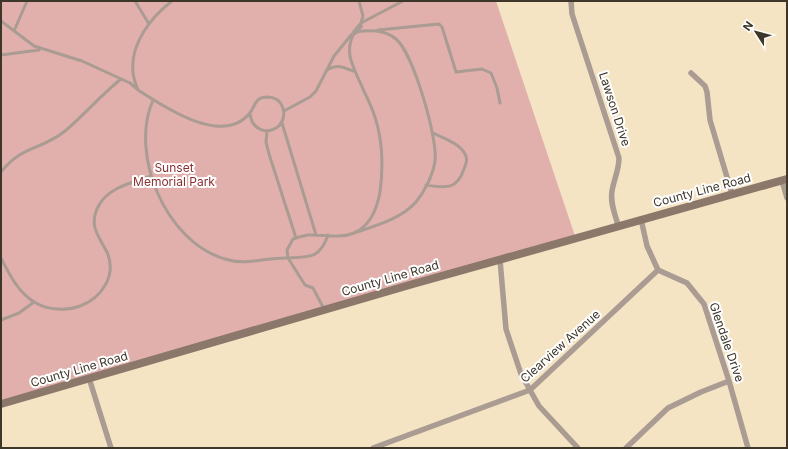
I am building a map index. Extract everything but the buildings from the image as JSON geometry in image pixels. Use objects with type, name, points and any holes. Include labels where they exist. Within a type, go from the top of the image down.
[{"type":"main road","name":"County Line Road","points":[[1,404],[324,309],[500,260],[618,225],[784,180]]},
{"type":"street","name":"Lawson Drive","points":[[571,1],[572,14],[619,158],[619,166],[612,200],[618,225]]},
{"type":"street","points":[[355,32],[360,24]]},
{"type":"street","points":[[692,74],[705,86],[707,92],[710,120],[732,194]]},
{"type":"street","points":[[784,180],[787,198]]},
{"type":"street","points":[[640,219],[647,246],[658,270]]},
{"type":"street","points":[[500,260],[506,329],[521,374],[539,406],[578,448]]},
{"type":"street","name":"Glendale Drive","points":[[658,270],[687,283],[704,304],[729,381],[748,448]]},
{"type":"street","name":"Clearview Avenue","points":[[372,448],[530,390],[658,270]]},
{"type":"street","points":[[89,378],[111,448]]},
{"type":"street","points":[[626,448],[668,408],[701,392],[729,381]]},
{"type":"lane","points":[[14,31],[27,1]]},
{"type":"lane","points":[[135,1],[149,24]]},
{"type":"lane","points":[[138,90],[132,71],[138,40],[149,24],[172,1]]},
{"type":"lane","points":[[284,111],[310,96],[321,83],[339,49],[360,24],[363,16],[359,1]]},
{"type":"lane","points":[[360,24],[404,1]]},
{"type":"lane","points":[[1,21],[41,50],[82,61],[121,79],[186,118],[206,124],[234,124],[250,114]]},
{"type":"lane","points":[[354,233],[366,225],[376,208],[383,168],[378,128],[372,108],[353,71],[349,50],[350,43],[355,32],[439,24],[442,27],[456,72],[482,69],[491,73],[497,88],[500,103]]},
{"type":"lane","points":[[324,309],[313,288],[305,285],[288,258],[288,246],[291,241],[296,238],[316,235],[328,236],[354,233],[385,222],[410,208],[419,198],[426,185],[433,170],[435,160],[433,133],[414,71],[403,47],[392,36],[377,31]]},
{"type":"lane","points":[[1,55],[41,50]]},
{"type":"lane","points":[[327,70],[333,66],[343,66],[353,71]]},
{"type":"lane","points":[[1,172],[7,164],[20,153],[50,140],[64,131],[121,79]]},
{"type":"lane","points":[[282,123],[276,129],[267,131],[262,130],[253,124],[250,114],[254,103],[263,98],[274,98],[282,106],[284,111],[282,123],[316,235]]},
{"type":"lane","points":[[154,100],[148,112],[146,138],[147,155],[151,176],[177,226],[192,242],[220,258],[239,263],[275,258],[308,257],[323,249],[328,236]]},
{"type":"lane","points":[[267,131],[266,142],[268,154],[296,238]]},
{"type":"lane","points":[[426,185],[441,187],[456,184],[461,177],[467,162],[466,154],[460,148],[433,133]]},
{"type":"lane","points":[[1,258],[15,284],[34,302],[50,308],[72,308],[86,304],[100,293],[108,279],[110,269],[107,253],[95,232],[94,217],[97,210],[109,193],[151,176]]},
{"type":"lane","points":[[1,320],[19,313],[34,302]]},
{"type":"green space","name":"Sunset Memorial Park","points":[[1,1],[496,1],[576,239],[1,404]]}]
